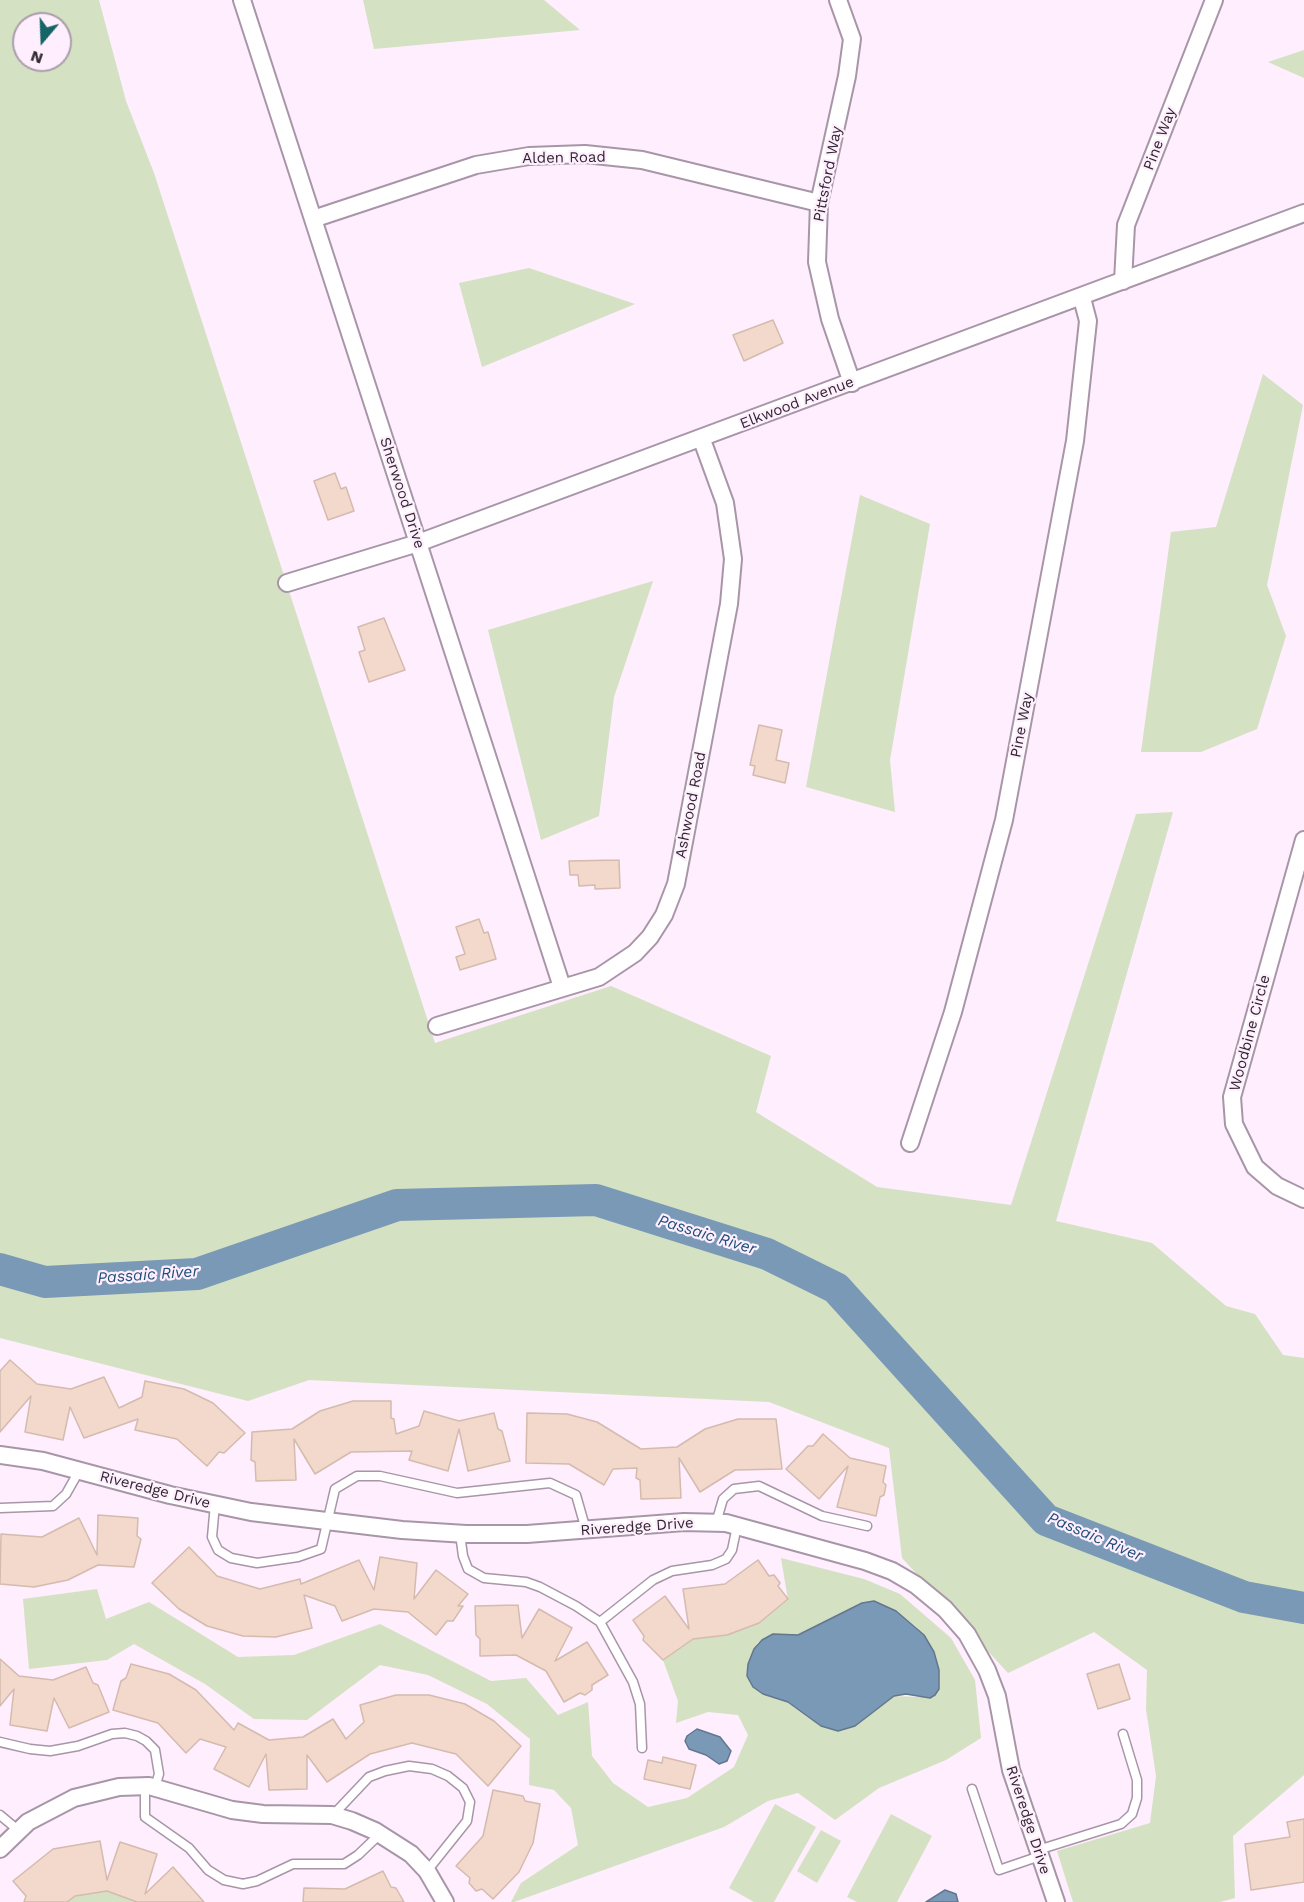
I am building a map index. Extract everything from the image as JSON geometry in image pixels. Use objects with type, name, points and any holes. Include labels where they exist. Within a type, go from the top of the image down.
[{"type":"street","name":"Sherwood Drive","points":[[242,0],[562,987]]},
{"type":"street","name":"Pittsford Way","points":[[838,0],[852,39],[847,76],[819,203],[817,262],[821,287],[852,382]]},
{"type":"street","name":"Pine Way","points":[[1123,281],[1126,225],[1215,0]]},
{"type":"street","name":"Alden Road","points":[[313,219],[476,165],[529,156],[585,154],[642,160],[819,203]]},
{"type":"street","name":"Elkwood Avenue","points":[[287,583],[418,543],[702,440],[1304,213]]},
{"type":"street","name":"Pine Way","points":[[910,1143],[953,1012],[1004,820],[1075,441],[1088,321],[1082,298]]},
{"type":"street","name":"Ashwood Road","points":[[437,1026],[599,977],[635,953],[650,937],[664,915],[676,884],[729,604],[733,559],[725,503],[702,440]]},
{"type":"street","name":"Woodbine Circle","points":[[1304,840],[1232,1097],[1234,1124],[1255,1167],[1277,1186],[1304,1198]]},
{"type":"street","name":"Riveredge Drive","points":[[0,1455],[43,1461],[215,1504],[328,1522],[460,1534],[586,1530],[684,1522],[716,1523],[737,1526],[865,1561],[892,1571],[916,1585],[945,1609],[968,1635],[987,1670],[997,1696],[1011,1770],[1056,1902]]},
{"type":"street","points":[[0,1849],[18,1830],[48,1810],[74,1798],[120,1787],[150,1786],[232,1810],[263,1814],[332,1815],[352,1821],[380,1834],[411,1854],[427,1872],[446,1902]]},
{"type":"lane","points":[[0,1508],[53,1506],[66,1494],[79,1471]]},
{"type":"lane","points":[[215,1504],[212,1537],[218,1550],[231,1558],[257,1563],[277,1562],[316,1551],[324,1543],[335,1490],[344,1481],[357,1476],[380,1476],[457,1493],[550,1484],[576,1495],[586,1530]]},
{"type":"lane","points":[[716,1523],[723,1499],[734,1489],[759,1486],[822,1516],[867,1526]]},
{"type":"lane","points":[[600,1622],[672,1571],[712,1564],[726,1559],[732,1550],[737,1526]]},
{"type":"lane","points":[[460,1534],[463,1556],[468,1569],[484,1578],[526,1582],[540,1587],[600,1622],[633,1682],[642,1716],[642,1748]]},
{"type":"lane","points":[[0,1742],[30,1749],[50,1750],[78,1746],[112,1734],[125,1733],[146,1741],[155,1750],[159,1774],[150,1786],[145,1817],[189,1848],[208,1870],[224,1880],[243,1884],[257,1881],[293,1864],[344,1864],[358,1855],[380,1834]]},
{"type":"lane","points":[[972,1789],[999,1869],[1121,1824],[1132,1814],[1137,1798],[1137,1780],[1123,1734]]},
{"type":"lane","points":[[332,1815],[369,1777],[385,1771],[409,1766],[432,1769],[448,1776],[463,1788],[470,1802],[467,1821],[427,1872]]},
{"type":"lane","points":[[0,1815],[18,1830]]},
{"type":"green space","points":[[0,0],[99,0],[126,101],[154,173],[435,1043],[611,986],[771,1056],[756,1112],[877,1187],[1011,1205],[1136,814],[1173,812],[1056,1221],[1152,1243],[1226,1306],[1255,1314],[1283,1355],[1304,1358],[1304,1775],[1233,1836],[1235,1898],[1220,1902],[1073,1902],[1057,1851],[1150,1823],[1156,1776],[1146,1709],[1147,1670],[1094,1632],[1008,1673],[902,1558],[889,1448],[769,1402],[309,1380],[248,1401],[0,1338]]},
{"type":"green space","points":[[363,0],[544,0],[580,30],[374,49]]},
{"type":"green space","points":[[1304,50],[1304,78],[1268,62]]},
{"type":"green space","points":[[529,268],[635,304],[482,367],[459,283]]},
{"type":"green space","points":[[1263,374],[1303,405],[1267,585],[1286,636],[1257,729],[1201,752],[1141,752],[1171,532],[1216,527]]},
{"type":"green space","points":[[860,495],[930,524],[890,760],[895,812],[806,787]]},
{"type":"green space","points":[[653,581],[614,697],[599,816],[541,840],[488,630]]},
{"type":"green space","points":[[781,1558],[864,1579],[900,1594],[951,1638],[975,1680],[981,1738],[946,1760],[879,1788],[835,1820],[798,1793],[768,1801],[724,1827],[511,1902],[521,1883],[578,1845],[571,1808],[554,1790],[529,1785],[530,1739],[487,1704],[428,1675],[380,1665],[307,1720],[254,1719],[205,1684],[134,1644],[107,1660],[29,1669],[23,1599],[97,1589],[106,1619],[149,1602],[238,1657],[294,1655],[380,1624],[491,1681],[526,1678],[558,1715],[588,1702],[592,1756],[613,1783],[648,1807],[687,1798],[734,1767],[748,1735],[738,1715],[708,1712],[676,1723],[678,1701],[663,1660],[693,1639],[727,1635],[759,1623],[788,1600]],"holes":[[[874,1601],[896,1611],[916,1627],[934,1652],[939,1681],[918,1697],[894,1696],[855,1726],[821,1726],[788,1702],[763,1694],[753,1687],[757,1643],[773,1634],[798,1635],[862,1603]]]},
{"type":"green space","points":[[775,1804],[816,1827],[774,1902],[754,1902],[729,1888]]},
{"type":"green space","points":[[891,1814],[932,1836],[897,1902],[857,1902],[847,1897]]},
{"type":"green space","points":[[821,1830],[841,1841],[817,1883],[797,1871]]},
{"type":"green space","points":[[107,1891],[138,1902],[67,1902],[75,1896]]},
{"type":"water","points":[[874,1601],[896,1611],[924,1635],[934,1652],[939,1670],[939,1689],[935,1695],[930,1698],[906,1694],[894,1696],[855,1726],[838,1731],[821,1726],[788,1702],[763,1694],[753,1687],[747,1676],[748,1664],[754,1649],[762,1640],[773,1634],[798,1635],[862,1603]]},
{"type":"water","points":[[697,1729],[720,1737],[731,1751],[727,1761],[719,1764],[706,1755],[689,1749],[685,1741],[687,1736]]},
{"type":"water","points":[[945,1890],[956,1894],[958,1902],[926,1902]]},
{"type":"building","points":[[773,320],[783,343],[744,361],[733,335]]},
{"type":"building","points":[[335,473],[341,489],[346,487],[354,511],[328,520],[314,481]]},
{"type":"building","points":[[384,618],[405,670],[369,682],[359,652],[365,650],[358,627]]},
{"type":"building","points":[[759,725],[782,730],[776,760],[789,763],[785,783],[753,775],[755,766],[750,765]]},
{"type":"building","points":[[619,860],[620,888],[595,889],[595,885],[579,886],[578,875],[570,875],[569,861]]},
{"type":"building","points":[[479,919],[484,933],[488,932],[496,959],[460,970],[456,957],[465,954],[456,927]]},
{"type":"building","points":[[10,1360],[37,1384],[71,1389],[104,1377],[119,1408],[142,1397],[145,1381],[184,1389],[213,1403],[245,1433],[224,1453],[219,1452],[207,1466],[177,1439],[135,1430],[138,1419],[84,1438],[70,1407],[63,1440],[25,1432],[31,1396],[0,1432],[0,1371]]},
{"type":"building","points":[[353,1401],[391,1401],[391,1418],[394,1419],[396,1434],[419,1426],[424,1411],[459,1421],[494,1413],[498,1429],[502,1431],[510,1461],[468,1471],[459,1429],[448,1471],[409,1460],[412,1451],[351,1452],[315,1474],[294,1439],[296,1480],[256,1481],[255,1462],[251,1460],[252,1432],[292,1429],[320,1411]]},
{"type":"building","points":[[527,1413],[567,1414],[597,1422],[641,1449],[677,1447],[705,1429],[738,1419],[776,1419],[782,1469],[735,1470],[700,1492],[679,1458],[681,1498],[641,1499],[640,1480],[636,1478],[637,1468],[613,1469],[604,1485],[569,1464],[526,1463]]},
{"type":"building","points":[[823,1434],[850,1458],[886,1466],[883,1482],[886,1485],[884,1495],[880,1497],[876,1516],[837,1507],[848,1466],[819,1499],[786,1469],[808,1446],[813,1446]]},
{"type":"building","points":[[98,1515],[138,1518],[137,1536],[141,1539],[134,1567],[98,1565],[68,1580],[34,1587],[0,1584],[1,1534],[42,1537],[79,1518],[97,1555]]},
{"type":"building","points":[[189,1547],[217,1576],[260,1589],[300,1579],[301,1584],[359,1560],[374,1590],[380,1557],[417,1563],[414,1599],[436,1570],[468,1594],[458,1606],[463,1606],[453,1621],[447,1621],[436,1635],[408,1612],[374,1609],[342,1621],[335,1606],[304,1595],[312,1628],[276,1637],[243,1636],[207,1626],[179,1609],[152,1583]]},
{"type":"building","points":[[758,1560],[769,1576],[774,1575],[780,1583],[778,1586],[788,1599],[759,1623],[727,1635],[693,1639],[663,1660],[643,1640],[644,1636],[633,1620],[665,1596],[689,1629],[683,1589],[725,1584]]},
{"type":"building","points":[[518,1605],[522,1638],[539,1609],[572,1628],[555,1661],[587,1642],[608,1675],[592,1685],[592,1690],[585,1695],[580,1693],[564,1702],[546,1671],[516,1655],[480,1656],[480,1639],[476,1635],[475,1606]]},
{"type":"building","points":[[0,1659],[19,1676],[53,1680],[86,1667],[93,1683],[98,1685],[109,1712],[69,1728],[54,1698],[47,1731],[10,1725],[14,1689],[0,1706]]},
{"type":"building","points":[[131,1664],[169,1674],[196,1690],[234,1730],[238,1723],[269,1740],[303,1737],[333,1719],[346,1739],[364,1722],[360,1705],[396,1695],[429,1695],[465,1704],[494,1721],[521,1746],[488,1786],[456,1754],[412,1743],[370,1754],[327,1782],[307,1755],[307,1789],[269,1790],[266,1754],[249,1787],[214,1769],[226,1747],[200,1739],[186,1753],[158,1723],[113,1710],[121,1681],[126,1678]]},
{"type":"building","points":[[1119,1664],[1130,1699],[1098,1709],[1087,1674]]},
{"type":"building","points":[[663,1757],[696,1765],[690,1789],[644,1779],[648,1760],[662,1763]]},
{"type":"building","points":[[493,1790],[523,1796],[525,1801],[540,1804],[533,1843],[519,1872],[493,1899],[482,1889],[476,1891],[469,1883],[470,1878],[456,1866],[483,1836]]},
{"type":"building","points":[[1304,1819],[1304,1882],[1251,1890],[1245,1844],[1290,1837],[1287,1822]]},
{"type":"building","points":[[100,1841],[107,1880],[120,1842],[157,1854],[145,1894],[173,1867],[204,1902],[137,1902],[107,1891],[75,1896],[67,1902],[24,1902],[26,1896],[13,1881],[53,1849]]},
{"type":"building","points":[[383,1871],[391,1887],[396,1888],[404,1902],[303,1902],[304,1888],[345,1889]]},
{"type":"waterway","name":"Passaic River","points":[[0,1269],[45,1282],[197,1274],[397,1205],[596,1200],[767,1254],[836,1288],[1046,1520],[1244,1597],[1304,1608]]}]
